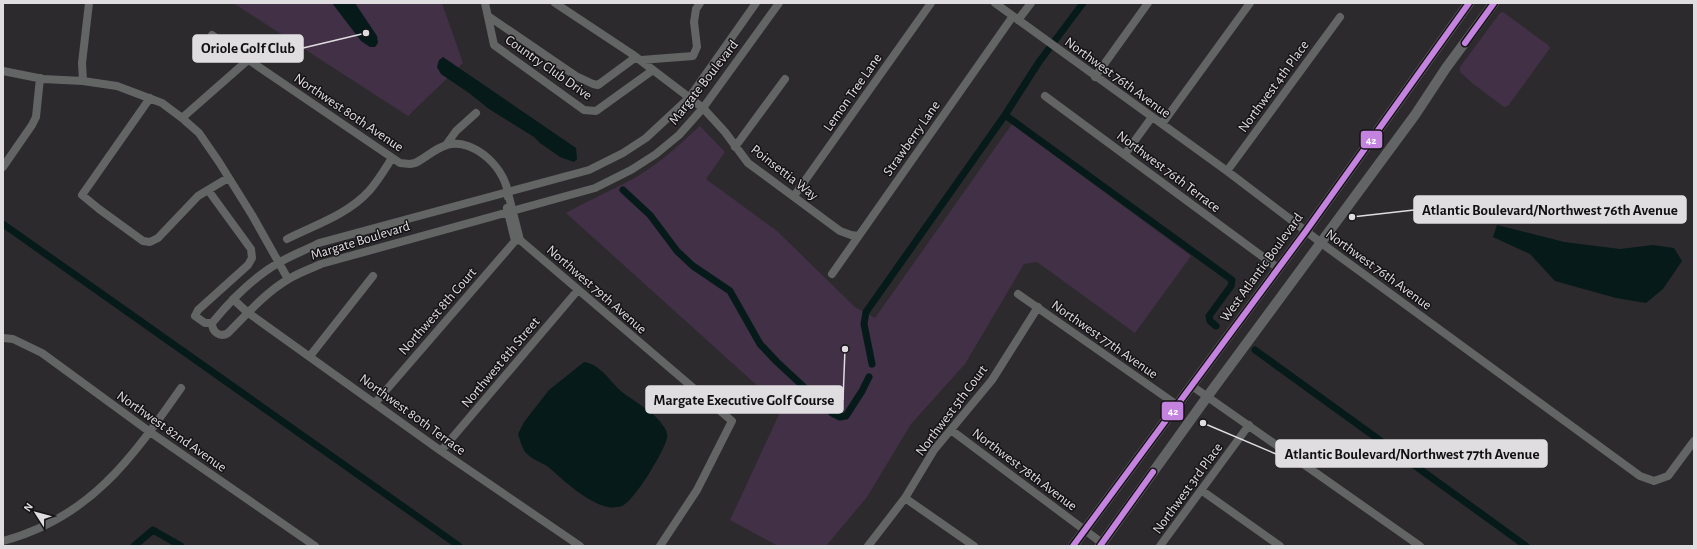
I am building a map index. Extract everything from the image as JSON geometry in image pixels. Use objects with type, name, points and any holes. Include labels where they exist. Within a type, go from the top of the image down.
[{"type":"main road","name":"West Atlantic Boulevard","points":[[1073,546],[1306,231],[1469,3]]},
{"type":"main road","points":[[1101,544],[1207,397],[1415,116],[1446,68],[1494,3]]},
{"type":"street","points":[[83,81],[82,64],[89,3]]},
{"type":"street","name":"Country Club Drive","points":[[485,3],[494,45],[584,110],[596,111],[653,70]]},
{"type":"street","points":[[555,3],[638,59],[689,98]]},
{"type":"street","points":[[638,59],[693,56],[697,47],[694,22],[696,9],[700,3]]},
{"type":"street","name":"Margate Boulevard","points":[[756,3],[689,98],[646,138],[623,153],[589,170],[319,244],[279,262],[254,280],[233,299],[212,324],[212,328],[218,335],[225,335],[247,312],[288,279],[321,264],[510,212],[535,203],[595,188],[631,170],[656,154],[678,135],[703,108],[779,3]]},
{"type":"street","name":"Lemon Tree Lane","points":[[794,196],[931,3]]},
{"type":"street","name":"Northwest 76th Avenue","points":[[995,3],[1094,77],[1228,171],[1321,243],[1640,476],[1654,481],[1668,476],[1694,441]]},
{"type":"street","name":"Strawberry Lane","points":[[832,274],[1016,18],[1031,3]]},
{"type":"street","points":[[1094,77],[1148,3]]},
{"type":"street","points":[[1162,124],[1250,3]]},
{"type":"street","name":"Country Club Drive","points":[[488,16],[576,76],[593,84],[598,85],[638,59]]},
{"type":"street","name":"Northwest 4th Place","points":[[1228,171],[1340,17]]},
{"type":"street","name":"Northwest 80th Avenue","points":[[212,35],[400,163],[410,164],[420,161],[446,145]]},
{"type":"street","points":[[182,118],[248,60]]},
{"type":"street","points":[[3,71],[40,78],[83,81],[117,86],[162,103],[199,133],[252,215],[288,279]]},
{"type":"street","points":[[3,167],[36,117],[40,78]]},
{"type":"street","points":[[736,147],[785,79]]},
{"type":"street","name":"Northwest 76th Terrace","points":[[1045,96],[1278,268]]},
{"type":"street","points":[[150,98],[82,195],[99,210],[143,242],[150,242],[158,238],[198,196],[228,178]]},
{"type":"street","name":"Poinsettia Way","points":[[689,98],[703,108],[725,132],[748,162],[840,231],[851,236],[858,236]]},
{"type":"street","points":[[446,145],[456,131],[476,113]]},
{"type":"street","points":[[1125,154],[1152,117]]},
{"type":"street","points":[[446,145],[460,145],[470,148],[491,160],[500,170],[507,186],[510,212],[517,240]]},
{"type":"street","name":"Margate Boulevard","points":[[286,239],[329,220],[359,200],[370,190],[392,158]]},
{"type":"street","points":[[208,190],[251,249],[252,258],[248,265],[198,310],[195,316],[205,323],[212,324]]},
{"type":"street","name":"Northwest 79th Avenue","points":[[517,240],[732,421],[697,490],[660,546]]},
{"type":"street","name":"Northwest 8th Court","points":[[375,403],[517,240]]},
{"type":"street","points":[[310,356],[373,276]]},
{"type":"street","name":"Northwest 8th Street","points":[[441,451],[578,290]]},
{"type":"street","name":"Northwest 77th Avenue","points":[[1018,294],[1177,405]]},
{"type":"street","name":"Northwest 80th Terrace","points":[[233,299],[247,312],[441,451],[580,546]]},
{"type":"street","name":"Northwest 5th Court","points":[[868,546],[905,498],[934,450],[992,380],[1038,307]]},
{"type":"street","name":"Northwest 82nd Avenue","points":[[3,338],[13,339],[42,353],[150,432],[315,546]]},
{"type":"street","points":[[1192,386],[1420,546]]},
{"type":"street","points":[[3,541],[16,538],[43,526],[67,514],[90,498],[114,476],[132,456],[181,388]]},
{"type":"street","name":"Northwest 3rd Place","points":[[1160,546],[1249,425]]},
{"type":"street","name":"Northwest 78th Avenue","points":[[951,430],[1101,544]]},
{"type":"street","points":[[1202,490],[1280,546]]},
{"type":"street","points":[[905,498],[974,546]]},
{"type":"shaded area","points":[[233,3],[442,3],[463,63],[408,116]]},
{"type":"shaded area","points":[[332,3],[355,3],[377,36],[378,43],[375,47],[370,47],[361,41]]},
{"type":"shaded area","points":[[1503,12],[1550,48],[1508,106],[1504,107],[1460,72],[1460,67],[1500,13]]},
{"type":"shaded area","points":[[443,57],[576,148],[577,159],[574,162],[560,157],[534,137],[489,109],[441,74],[437,67],[439,60]]},
{"type":"shaded area","points":[[1012,124],[1191,256],[1135,333],[1037,262],[1024,264],[965,364],[911,424],[867,497],[826,546],[778,546],[730,520],[782,408],[566,213],[639,175],[666,156],[700,126],[725,152],[706,179],[777,231],[855,307],[875,318]]},
{"type":"shaded area","points":[[1497,225],[1564,242],[1620,249],[1653,245],[1674,248],[1682,261],[1663,289],[1646,303],[1616,298],[1555,281],[1530,254],[1493,237]]},
{"type":"shaded area","points":[[584,362],[601,370],[622,392],[655,416],[667,432],[665,445],[655,464],[634,495],[622,506],[603,506],[582,495],[547,466],[528,455],[523,449],[518,434],[524,422],[549,390]]},
{"type":"waterway","points":[[872,364],[864,324],[866,312],[1005,115],[1039,62],[1083,3]]},
{"type":"waterway","points":[[1005,115],[1232,280],[1231,286],[1209,316],[1210,321],[1216,326]]},
{"type":"waterway","points":[[623,190],[650,215],[677,251],[693,266],[730,291],[760,344],[777,362],[832,413],[840,417],[846,416],[869,377]]},
{"type":"waterway","points":[[3,224],[459,546]]},
{"type":"waterway","points":[[1255,350],[1526,546]]},
{"type":"waterway","points":[[134,546],[153,530],[181,546]]},
{"type":"transit line","name":"42","points":[[1073,546],[1306,231],[1469,3]]},
{"type":"transit line","name":"42","points":[[1465,43],[1494,3]]},
{"type":"transit line","name":"42","points":[[1100,546],[1153,472]]},
{"type":"place","name":"Oriole Golf Club","points":[[366,33]]},
{"type":"place","name":"Atlantic Boulevard/Northwest 76th Avenue","points":[[1352,217]]},
{"type":"place","name":"Margate Executive Golf Course","points":[[845,349]]},
{"type":"place","name":"Atlantic Boulevard/Northwest 77th Avenue","points":[[1203,423]]}]
